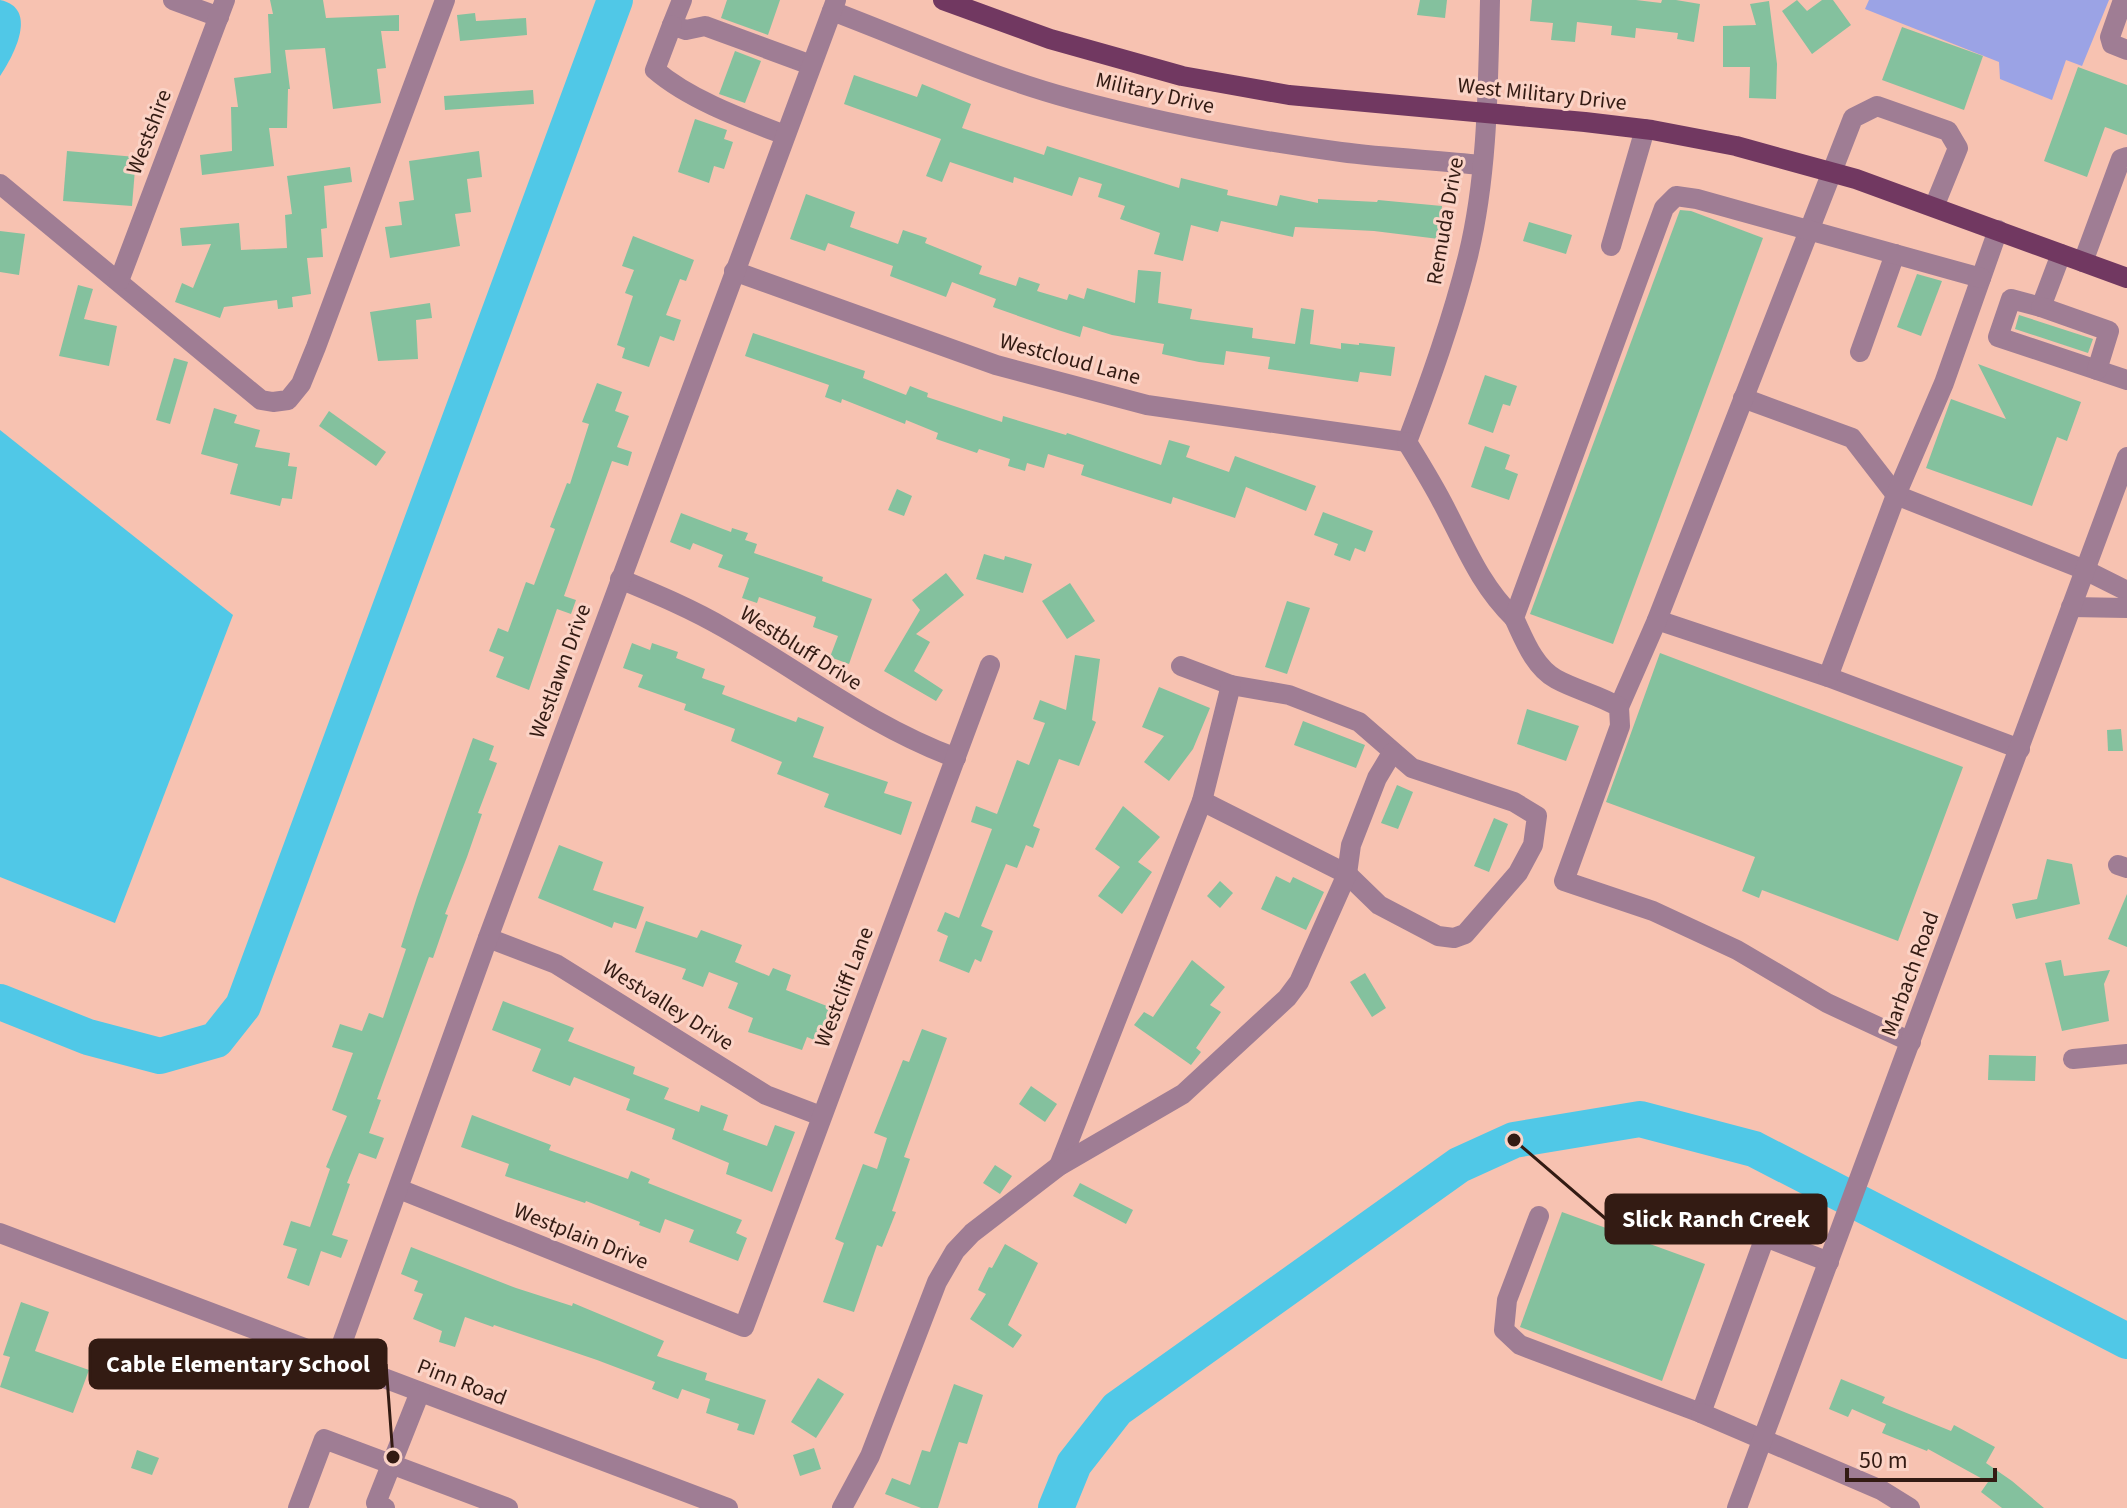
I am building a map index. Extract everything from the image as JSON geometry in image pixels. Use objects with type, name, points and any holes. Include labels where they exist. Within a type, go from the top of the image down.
[{"type":"main road","name":"West Military Drive","points":[[943,0],[1050,39],[1182,76],[1289,95],[1645,129],[1736,146],[1832,172],[2127,278]]},
{"type":"street","points":[[173,0],[222,8]]},
{"type":"street","points":[[0,184],[261,400],[288,400],[301,384],[316,347],[445,0]]},
{"type":"street","points":[[682,0],[655,70],[670,82],[722,111],[785,135]]},
{"type":"street","name":"Remuda Drive","points":[[1407,442],[1443,344],[1468,254],[1487,112],[1490,0]]},
{"type":"street","points":[[2123,0],[2110,37],[2112,44],[2127,50]]},
{"type":"street","name":"Westlawn Drive","points":[[336,1360],[620,579],[834,6]]},
{"type":"street","name":"Military Drive","points":[[834,6],[999,75],[1070,99],[1265,141],[1481,165]]},
{"type":"street","name":"Westshire","points":[[119,281],[222,8]]},
{"type":"street","points":[[672,25],[686,30],[705,26],[811,65]]},
{"type":"street","points":[[1911,1042],[1827,1003],[1737,950],[1653,911],[1564,881],[1620,726],[1619,707],[1657,620],[1853,118],[1877,106],[1948,131],[1958,148],[1934,207]]},
{"type":"street","points":[[1611,246],[1645,129]]},
{"type":"street","points":[[2083,262],[2121,159],[2127,157]]},
{"type":"street","points":[[1514,618],[1664,208],[1676,196],[1809,229],[1981,278]]},
{"type":"street","points":[[1828,677],[1896,495],[1944,383],[1998,230]]},
{"type":"street","points":[[1860,352],[1895,254]]},
{"type":"street","points":[[2041,307],[2061,254]]},
{"type":"street","name":"Westcloud Lane","points":[[734,271],[996,365],[1147,405],[1407,442]]},
{"type":"street","points":[[2097,370],[2109,331],[2011,299],[1998,337],[2097,370],[2127,380]]},
{"type":"street","points":[[1743,398],[1852,438],[1896,495],[2085,570],[2127,591]]},
{"type":"street","points":[[1407,442],[1442,501],[1468,558],[1514,618],[1539,665],[1555,679],[1605,698],[1619,707]]},
{"type":"street","name":"Marbach Road","points":[[1737,1508],[2127,457]]},
{"type":"street","name":"Westbluff Drive","points":[[620,579],[725,628],[870,719],[925,747],[956,758]]},
{"type":"street","points":[[2071,607],[2127,608]]},
{"type":"street","points":[[1657,620],[1828,677],[2020,749]]},
{"type":"street","name":"Westcliff Lane","points":[[744,1327],[990,665]]},
{"type":"street","points":[[1181,666],[1231,685],[1289,695],[1359,722],[1412,768],[1526,808],[1537,816],[1533,845],[1518,873],[1465,934],[1454,938],[1438,936],[1379,905],[1347,874],[1202,801]]},
{"type":"street","points":[[1059,1166],[1202,801],[1231,685]]},
{"type":"street","points":[[842,1508],[870,1456],[937,1282],[955,1251],[972,1233],[1059,1166],[1183,1094],[1287,998],[1299,982],[1347,874],[1351,845],[1377,778],[1392,753]]},
{"type":"street","name":"Westvalley Drive","points":[[488,938],[556,964],[766,1095],[821,1116]]},
{"type":"street","points":[[2073,1059],[2127,1054]]},
{"type":"street","name":"Westplain Drive","points":[[399,1189],[744,1327]]},
{"type":"street","points":[[1539,1216],[1507,1300],[1504,1330],[1520,1345],[1763,1438],[1881,1490],[1910,1508]]},
{"type":"street","name":"Pinn Road","points":[[0,1233],[420,1392],[700,1503],[728,1508]]},
{"type":"street","points":[[1701,1413],[1765,1237],[1829,1262]]},
{"type":"street","points":[[378,1506],[420,1392]]},
{"type":"street","points":[[301,1507],[324,1439],[508,1508]]},
{"type":"shaded area","points":[[0,0],[12,5],[21,22],[16,45],[0,76]]},
{"type":"shaded area","points":[[1869,0],[2109,0],[2082,66],[2066,60],[2052,100],[2000,79],[1999,62],[1865,9]]},
{"type":"shaded area","points":[[0,430],[233,615],[115,923],[0,877]]},
{"type":"building","points":[[270,0],[323,0],[326,18],[399,15],[399,31],[381,31],[386,68],[377,69],[381,103],[333,109],[325,48],[285,50],[290,89],[287,128],[269,128],[274,166],[202,175],[200,155],[232,151],[231,107],[238,107],[234,78],[271,73],[268,14],[273,14]]},
{"type":"building","points":[[727,0],[780,0],[768,35],[721,18]]},
{"type":"building","points":[[1420,0],[1447,0],[1445,18],[1417,15]]},
{"type":"building","points":[[1532,0],[1636,0],[1661,3],[1662,0],[1676,0],[1700,4],[1694,42],[1677,39],[1678,33],[1636,28],[1635,38],[1611,35],[1612,26],[1577,22],[1575,42],[1551,40],[1553,23],[1530,21]]},
{"type":"building","points":[[1797,0],[1807,11],[1822,0],[1833,0],[1851,25],[1812,54],[1782,11]]},
{"type":"building","points":[[1769,1],[1777,64],[1776,99],[1749,98],[1750,67],[1723,67],[1723,26],[1756,25],[1750,4]]},
{"type":"building","points":[[475,13],[476,21],[526,18],[527,35],[460,41],[457,15]]},
{"type":"building","points":[[1902,27],[1983,56],[1964,110],[1882,80]]},
{"type":"building","points":[[735,51],[761,61],[745,103],[719,94]]},
{"type":"building","points":[[2078,67],[2127,85],[2127,135],[2105,127],[2087,177],[2044,161]]},
{"type":"building","points":[[854,75],[917,97],[922,84],[971,104],[962,128],[1044,155],[1047,146],[1179,188],[1181,178],[1228,190],[1227,195],[1277,206],[1280,195],[1318,203],[1318,199],[1378,200],[1442,206],[1439,239],[1374,231],[1295,227],[1293,237],[1221,221],[1218,232],[1191,225],[1183,261],[1154,254],[1160,233],[1120,219],[1125,206],[1098,197],[1102,184],[1079,177],[1072,196],[1014,177],[1013,183],[950,162],[942,182],[926,176],[941,139],[844,104]]},
{"type":"building","points":[[533,90],[534,104],[445,110],[444,96]]},
{"type":"building","points":[[695,119],[727,130],[724,139],[733,142],[724,169],[714,166],[709,183],[678,172]]},
{"type":"building","points":[[67,151],[136,157],[132,206],[63,201]]},
{"type":"building","points":[[479,151],[482,177],[467,179],[471,212],[455,214],[460,246],[390,258],[385,227],[402,225],[399,202],[414,200],[409,161]]},
{"type":"building","points":[[350,167],[352,182],[324,186],[327,228],[321,229],[323,257],[307,258],[311,294],[292,297],[293,307],[278,309],[277,300],[224,307],[220,318],[175,302],[182,283],[193,288],[211,244],[182,246],[180,228],[239,223],[241,250],[287,248],[285,215],[292,214],[287,176]]},
{"type":"building","points":[[806,194],[855,212],[850,227],[898,244],[903,230],[927,238],[925,243],[982,266],[979,274],[1016,286],[1019,277],[1040,284],[1037,291],[1067,300],[1069,294],[1084,299],[1087,288],[1135,303],[1138,270],[1161,272],[1158,303],[1192,309],[1190,319],[1253,328],[1252,338],[1295,344],[1301,308],[1314,310],[1310,344],[1341,349],[1341,343],[1395,347],[1391,376],[1360,372],[1358,382],[1268,369],[1270,357],[1226,351],[1224,365],[1199,362],[1162,354],[1164,344],[1112,335],[1083,326],[1080,337],[1058,330],[993,307],[996,299],[952,282],[946,297],[890,276],[893,266],[828,243],[825,251],[790,239]]},
{"type":"building","points":[[1680,210],[1691,211],[1763,238],[1613,644],[1530,614]]},
{"type":"building","points":[[1529,222],[1572,235],[1566,254],[1523,241]]},
{"type":"building","points":[[0,231],[25,234],[19,275],[0,272]]},
{"type":"building","points":[[633,236],[694,260],[686,281],[680,279],[666,315],[681,320],[674,341],[660,336],[649,367],[622,358],[625,348],[617,345],[633,296],[625,293],[634,270],[622,266]]},
{"type":"building","points":[[1917,274],[1942,281],[1921,336],[1897,327]]},
{"type":"building","points":[[78,285],[93,289],[84,319],[117,326],[109,366],[59,356]]},
{"type":"building","points":[[430,303],[432,318],[416,320],[418,359],[378,361],[370,312]]},
{"type":"building","points":[[2019,315],[2093,339],[2088,353],[2015,329]]},
{"type":"building","points":[[753,333],[865,371],[863,378],[906,395],[910,386],[928,393],[927,397],[1002,422],[1003,416],[1067,433],[1161,465],[1169,440],[1190,446],[1186,457],[1229,472],[1235,456],[1316,486],[1306,511],[1246,487],[1235,518],[1173,497],[1171,504],[1081,475],[1084,465],[1048,454],[1044,468],[1027,463],[1025,471],[1008,466],[1010,459],[979,449],[977,453],[936,439],[938,433],[906,420],[905,424],[842,399],[841,403],[825,397],[829,385],[745,356]]},
{"type":"building","points":[[174,358],[188,362],[170,424],[156,420]]},
{"type":"building","points":[[1978,364],[2081,402],[2067,441],[2057,437],[2032,506],[1926,468],[1951,399],[2006,419]]},
{"type":"building","points":[[1485,375],[1517,386],[1510,406],[1503,404],[1493,433],[1468,424]]},
{"type":"building","points":[[597,383],[622,392],[615,411],[629,416],[617,447],[632,452],[628,466],[612,461],[564,596],[576,600],[571,614],[557,609],[529,690],[496,677],[504,657],[489,651],[498,628],[508,632],[526,582],[534,585],[555,529],[550,527],[567,483],[570,484],[589,424],[582,422]]},
{"type":"building","points":[[214,408],[237,415],[234,423],[260,430],[255,447],[290,453],[288,466],[297,467],[292,499],[282,498],[280,506],[230,494],[238,464],[201,454]]},
{"type":"building","points":[[329,411],[386,452],[376,466],[319,426]]},
{"type":"building","points":[[1485,446],[1510,455],[1505,469],[1518,474],[1509,500],[1471,487]]},
{"type":"building","points":[[897,489],[912,496],[904,516],[888,510]]},
{"type":"building","points":[[1323,512],[1373,531],[1365,552],[1355,548],[1350,561],[1334,555],[1338,544],[1314,535]]},
{"type":"building","points":[[681,513],[731,532],[732,528],[748,533],[745,540],[757,544],[754,553],[823,577],[822,581],[872,599],[849,664],[830,657],[838,636],[813,627],[816,617],[759,597],[757,603],[742,598],[749,578],[718,567],[723,555],[693,543],[690,550],[670,542]]},
{"type":"building","points":[[984,554],[1032,564],[1023,593],[976,579]]},
{"type":"building","points":[[946,573],[964,595],[916,634],[930,642],[914,671],[943,690],[936,701],[884,671],[920,610],[912,600]]},
{"type":"building","points":[[1070,583],[1095,621],[1067,639],[1042,601]]},
{"type":"building","points":[[1287,601],[1310,608],[1287,674],[1265,667]]},
{"type":"building","points":[[632,643],[650,650],[652,643],[678,652],[676,658],[705,669],[702,678],[725,686],[722,694],[796,722],[798,717],[824,727],[813,757],[888,782],[884,793],[912,802],[901,835],[824,807],[829,794],[777,774],[782,762],[731,741],[735,729],[684,710],[686,704],[638,687],[643,675],[623,668]]},
{"type":"building","points":[[1660,653],[1963,767],[1898,941],[1762,890],[1759,898],[1742,891],[1755,857],[1606,802]]},
{"type":"building","points":[[1075,655],[1100,659],[1092,720],[1096,722],[1079,766],[1059,759],[1033,826],[1040,829],[1033,848],[1026,845],[1017,868],[1006,864],[981,926],[993,931],[981,962],[975,959],[969,973],[939,961],[948,936],[937,931],[945,912],[959,918],[992,829],[971,822],[976,806],[997,814],[1017,760],[1029,765],[1045,723],[1033,719],[1040,700],[1066,710]]},
{"type":"building","points":[[1159,687],[1210,708],[1193,749],[1169,781],[1144,762],[1164,736],[1142,727]]},
{"type":"building","points":[[1527,709],[1579,726],[1566,761],[1517,744]]},
{"type":"building","points":[[1303,721],[1365,745],[1356,768],[1294,745]]},
{"type":"building","points":[[2121,729],[2123,751],[2108,751],[2107,730]]},
{"type":"building","points":[[473,738],[494,746],[489,760],[497,763],[478,813],[482,814],[445,914],[448,915],[433,958],[429,957],[377,1099],[381,1100],[369,1133],[384,1138],[376,1159],[359,1153],[347,1183],[350,1184],[332,1235],[348,1240],[341,1258],[321,1251],[309,1286],[287,1278],[297,1249],[283,1245],[291,1221],[310,1227],[330,1169],[326,1167],[347,1116],[332,1110],[353,1053],[332,1047],[340,1024],[362,1031],[369,1013],[383,1018],[406,949],[401,947],[417,897]]},
{"type":"building","points":[[1397,785],[1413,792],[1398,829],[1381,823]]},
{"type":"building","points":[[1123,806],[1160,837],[1138,862],[1152,872],[1122,914],[1098,896],[1120,867],[1095,849]]},
{"type":"building","points":[[1494,818],[1508,824],[1489,872],[1474,866]]},
{"type":"building","points":[[559,845],[603,862],[593,890],[644,907],[636,929],[614,922],[612,928],[538,898]]},
{"type":"building","points":[[2047,859],[2072,864],[2080,904],[2016,919],[2012,904],[2037,899]]},
{"type":"building","points":[[1276,876],[1290,883],[1293,877],[1324,892],[1306,930],[1261,909]]},
{"type":"building","points":[[1220,881],[1233,893],[1220,908],[1207,896]]},
{"type":"building","points":[[2127,894],[2127,947],[2108,939]]},
{"type":"building","points":[[646,921],[697,938],[701,930],[742,945],[735,962],[769,976],[773,968],[791,975],[786,990],[837,1010],[824,1044],[807,1037],[802,1050],[748,1032],[753,1018],[728,1008],[738,983],[709,972],[703,987],[682,979],[686,969],[635,952]]},
{"type":"building","points":[[1192,960],[1225,987],[1210,1005],[1221,1012],[1196,1048],[1201,1052],[1191,1065],[1134,1025],[1144,1012],[1153,1017]]},
{"type":"building","points":[[2061,960],[2064,976],[2110,970],[2104,984],[2109,1021],[2062,1031],[2045,963]]},
{"type":"building","points":[[1365,973],[1386,1008],[1372,1017],[1350,982]]},
{"type":"building","points":[[503,1001],[574,1028],[568,1041],[635,1067],[633,1074],[669,1088],[664,1099],[699,1112],[701,1105],[728,1115],[723,1130],[767,1146],[775,1125],[795,1132],[772,1192],[726,1174],[729,1163],[672,1139],[675,1129],[626,1110],[630,1099],[574,1077],[570,1086],[532,1071],[541,1049],[492,1030]]},
{"type":"building","points":[[922,1029],[947,1038],[904,1157],[910,1159],[892,1211],[896,1212],[882,1247],[877,1245],[854,1312],[823,1302],[844,1243],[835,1239],[863,1164],[877,1169],[887,1138],[874,1133],[903,1060],[909,1062]]},
{"type":"building","points":[[1989,1055],[2036,1056],[2035,1081],[1988,1080]]},
{"type":"building","points":[[1031,1086],[1057,1104],[1045,1122],[1019,1104]]},
{"type":"building","points":[[472,1115],[551,1145],[549,1150],[628,1179],[631,1171],[650,1179],[648,1183],[742,1220],[736,1233],[747,1238],[738,1261],[689,1242],[694,1230],[665,1219],[660,1233],[586,1201],[505,1176],[509,1164],[461,1147]]},
{"type":"building","points":[[995,1165],[1012,1176],[1000,1194],[983,1183]]},
{"type":"building","points":[[1080,1183],[1133,1210],[1126,1224],[1073,1196]]},
{"type":"building","points":[[1562,1212],[1705,1264],[1662,1381],[1520,1327]]},
{"type":"building","points":[[1005,1244],[1038,1263],[1008,1325],[1022,1335],[1013,1348],[970,1319],[986,1294],[978,1290]]},
{"type":"building","points":[[411,1247],[516,1288],[572,1306],[573,1303],[664,1341],[657,1356],[707,1373],[705,1380],[766,1400],[754,1435],[737,1430],[739,1424],[706,1413],[710,1399],[682,1389],[678,1399],[652,1389],[655,1382],[494,1325],[465,1317],[455,1347],[439,1342],[442,1331],[413,1319],[423,1294],[414,1291],[418,1281],[401,1274]]},
{"type":"building","points":[[21,1302],[49,1312],[35,1351],[89,1370],[73,1413],[0,1387],[10,1357],[3,1355]]},
{"type":"building","points":[[818,1378],[844,1394],[816,1438],[791,1422]]},
{"type":"building","points":[[1841,1379],[1885,1397],[1882,1403],[1951,1431],[1954,1425],[1995,1447],[1986,1463],[2044,1508],[2002,1508],[1981,1492],[1988,1482],[1928,1449],[1882,1433],[1886,1424],[1852,1409],[1848,1417],[1829,1409]]},
{"type":"building","points":[[954,1384],[983,1395],[967,1444],[959,1442],[938,1508],[921,1508],[885,1494],[892,1478],[910,1485],[922,1450],[930,1452]]},
{"type":"building","points":[[814,1448],[821,1469],[800,1476],[793,1455]]},
{"type":"building","points":[[137,1450],[159,1458],[152,1475],[131,1468]]},
{"type":"waterway","points":[[0,1002],[88,1037],[160,1056],[216,1040],[243,1006],[615,0]]},
{"type":"waterway","points":[[1056,1508],[1074,1464],[1117,1409],[1459,1165],[1514,1140],[1640,1119],[1754,1149],[2127,1341]]},
{"type":"place","name":"Slick Ranch Creek","points":[[1514,1140]]},
{"type":"place","name":"Cable Elementary School","points":[[393,1457]]}]
